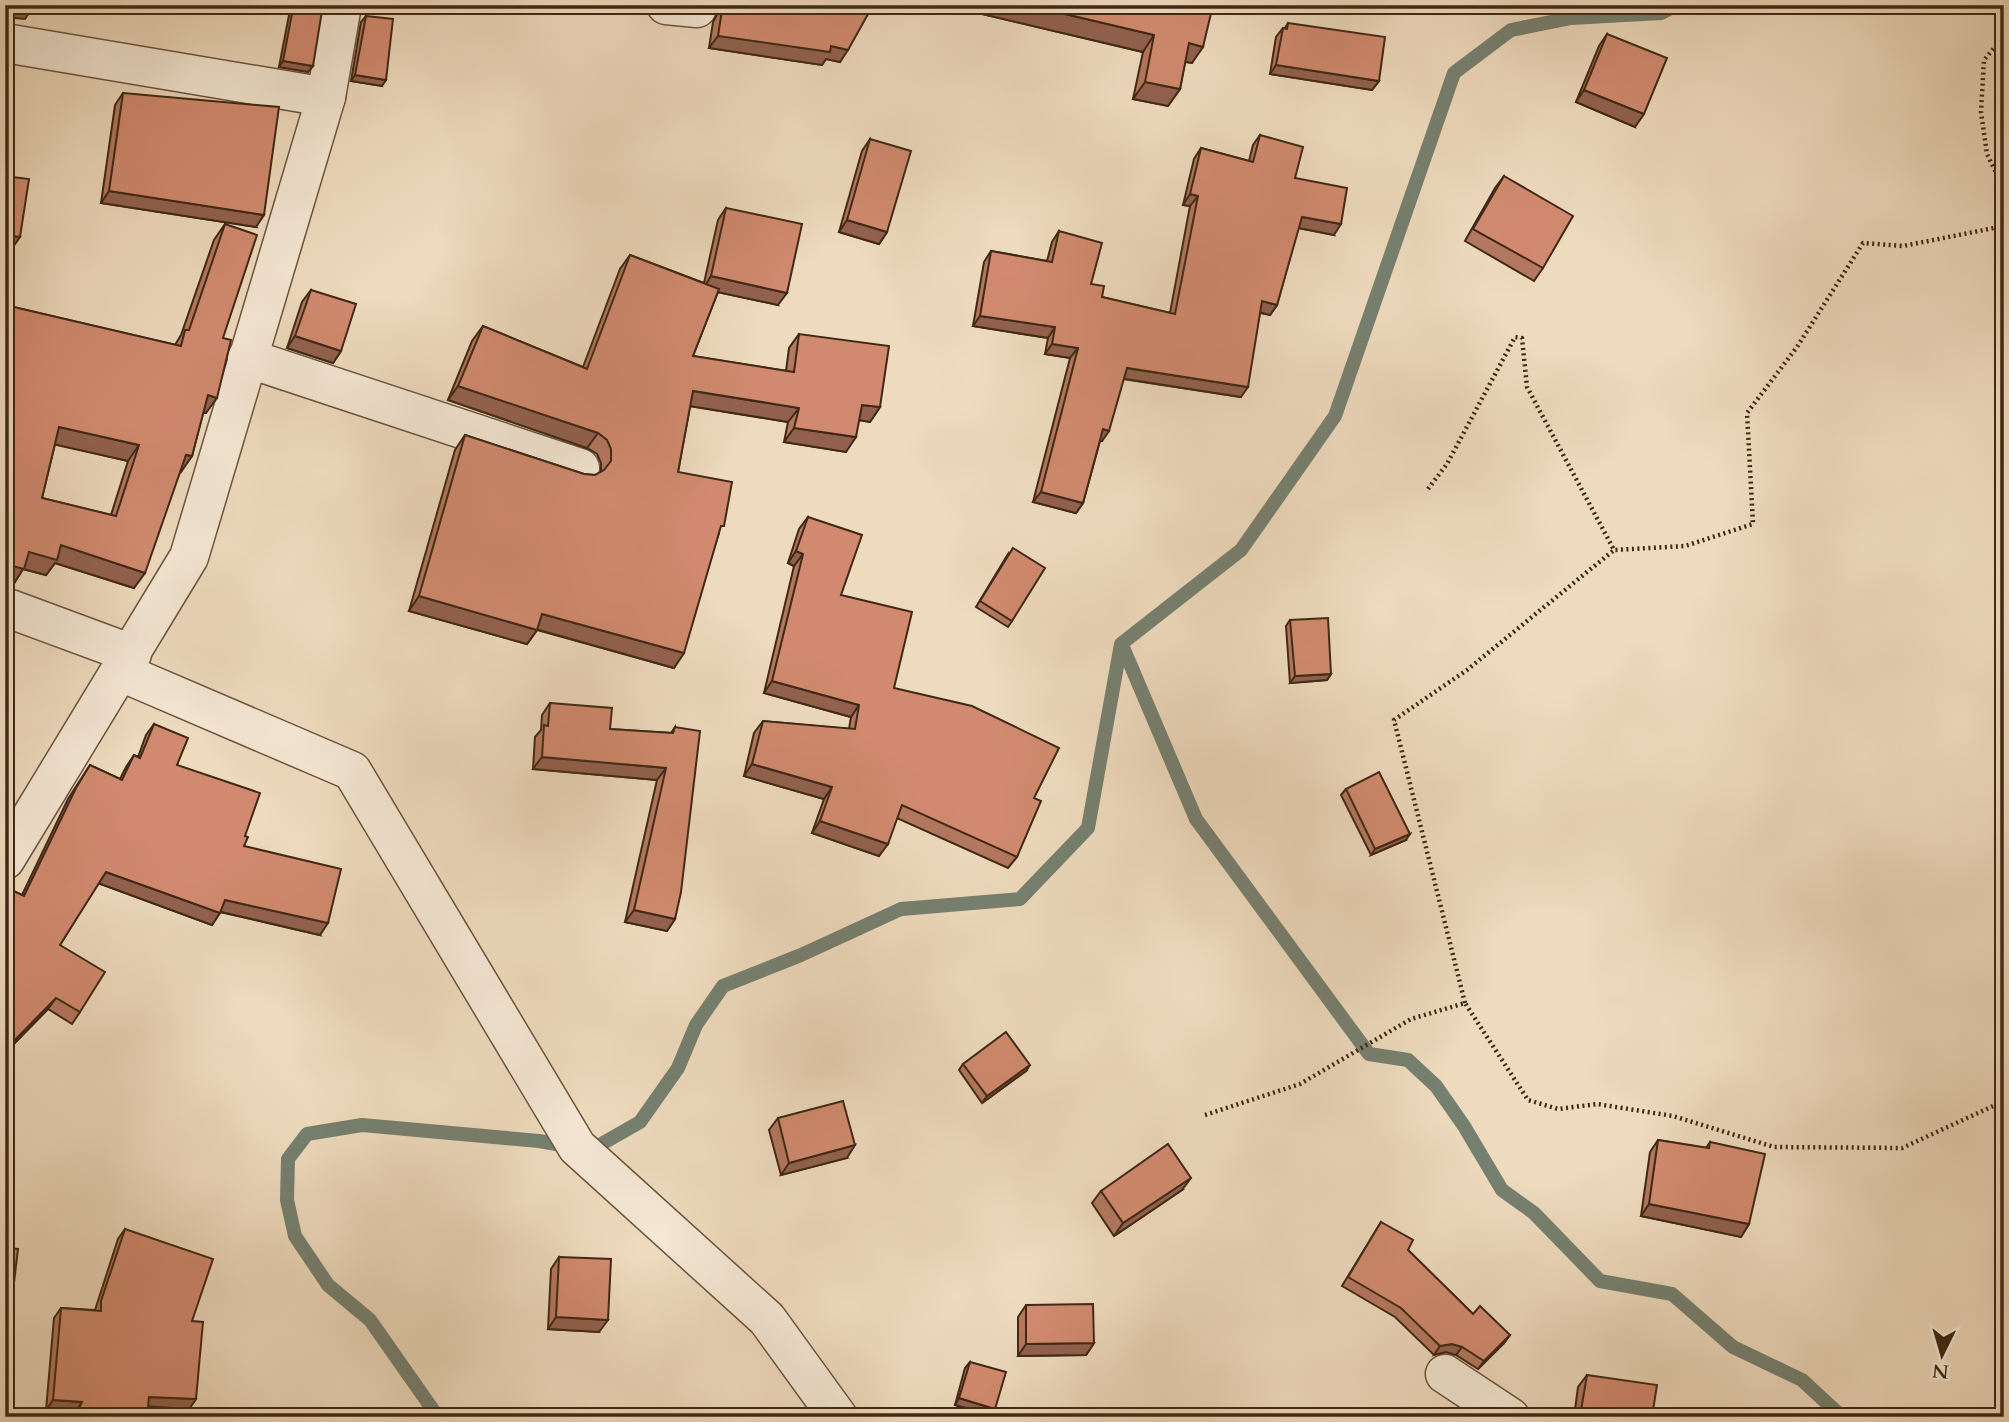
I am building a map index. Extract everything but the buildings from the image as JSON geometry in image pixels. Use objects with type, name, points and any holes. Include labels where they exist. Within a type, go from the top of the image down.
[{"type":"street","points":[[5,860],[189,557],[326,97],[342,5]]},
{"type":"street","points":[[5,43],[326,97]]},
{"type":"street","points":[[247,358],[580,468]]},
{"type":"street","points":[[5,607],[352,771],[577,1147],[767,1319],[838,1417]]},
{"type":"street","points":[[1445,1374],[1510,1417]]},
{"type":"path","points":[[2004,36],[1984,60],[1981,112],[1987,153],[2004,189]]},
{"type":"path","points":[[2004,226],[1903,246],[1863,243],[1797,348],[1747,413],[1753,524],[1685,546],[1614,550],[1467,670],[1394,720],[1465,1003],[1528,1100],[1558,1108],[1597,1104],[1673,1116],[1774,1147],[1902,1148],[2004,1101]]},
{"type":"path","points":[[1428,489],[1447,464],[1515,337],[1522,338],[1527,387],[1614,550]]},
{"type":"path","points":[[1205,1115],[1300,1084],[1411,1019],[1465,1003]]},
{"type":"path","points":[[1992,1417],[2004,1390]]},
{"type":"waterway","points":[[438,1417],[370,1320],[328,1285],[295,1236],[287,1200],[288,1159],[307,1134],[362,1125],[539,1141],[591,1150],[640,1122],[678,1068],[696,1025],[723,986],[801,955],[901,909],[1020,899],[1088,828],[1121,644],[1241,550],[1335,416],[1454,73],[1511,30],[1571,18],[1661,13],[1676,5]]},
{"type":"waterway","points":[[1122,645],[1196,819],[1369,1054],[1408,1060],[1436,1086],[1464,1126],[1502,1190],[1534,1213],[1600,1281],[1672,1294],[1733,1347],[1802,1380],[1842,1417]]}]
